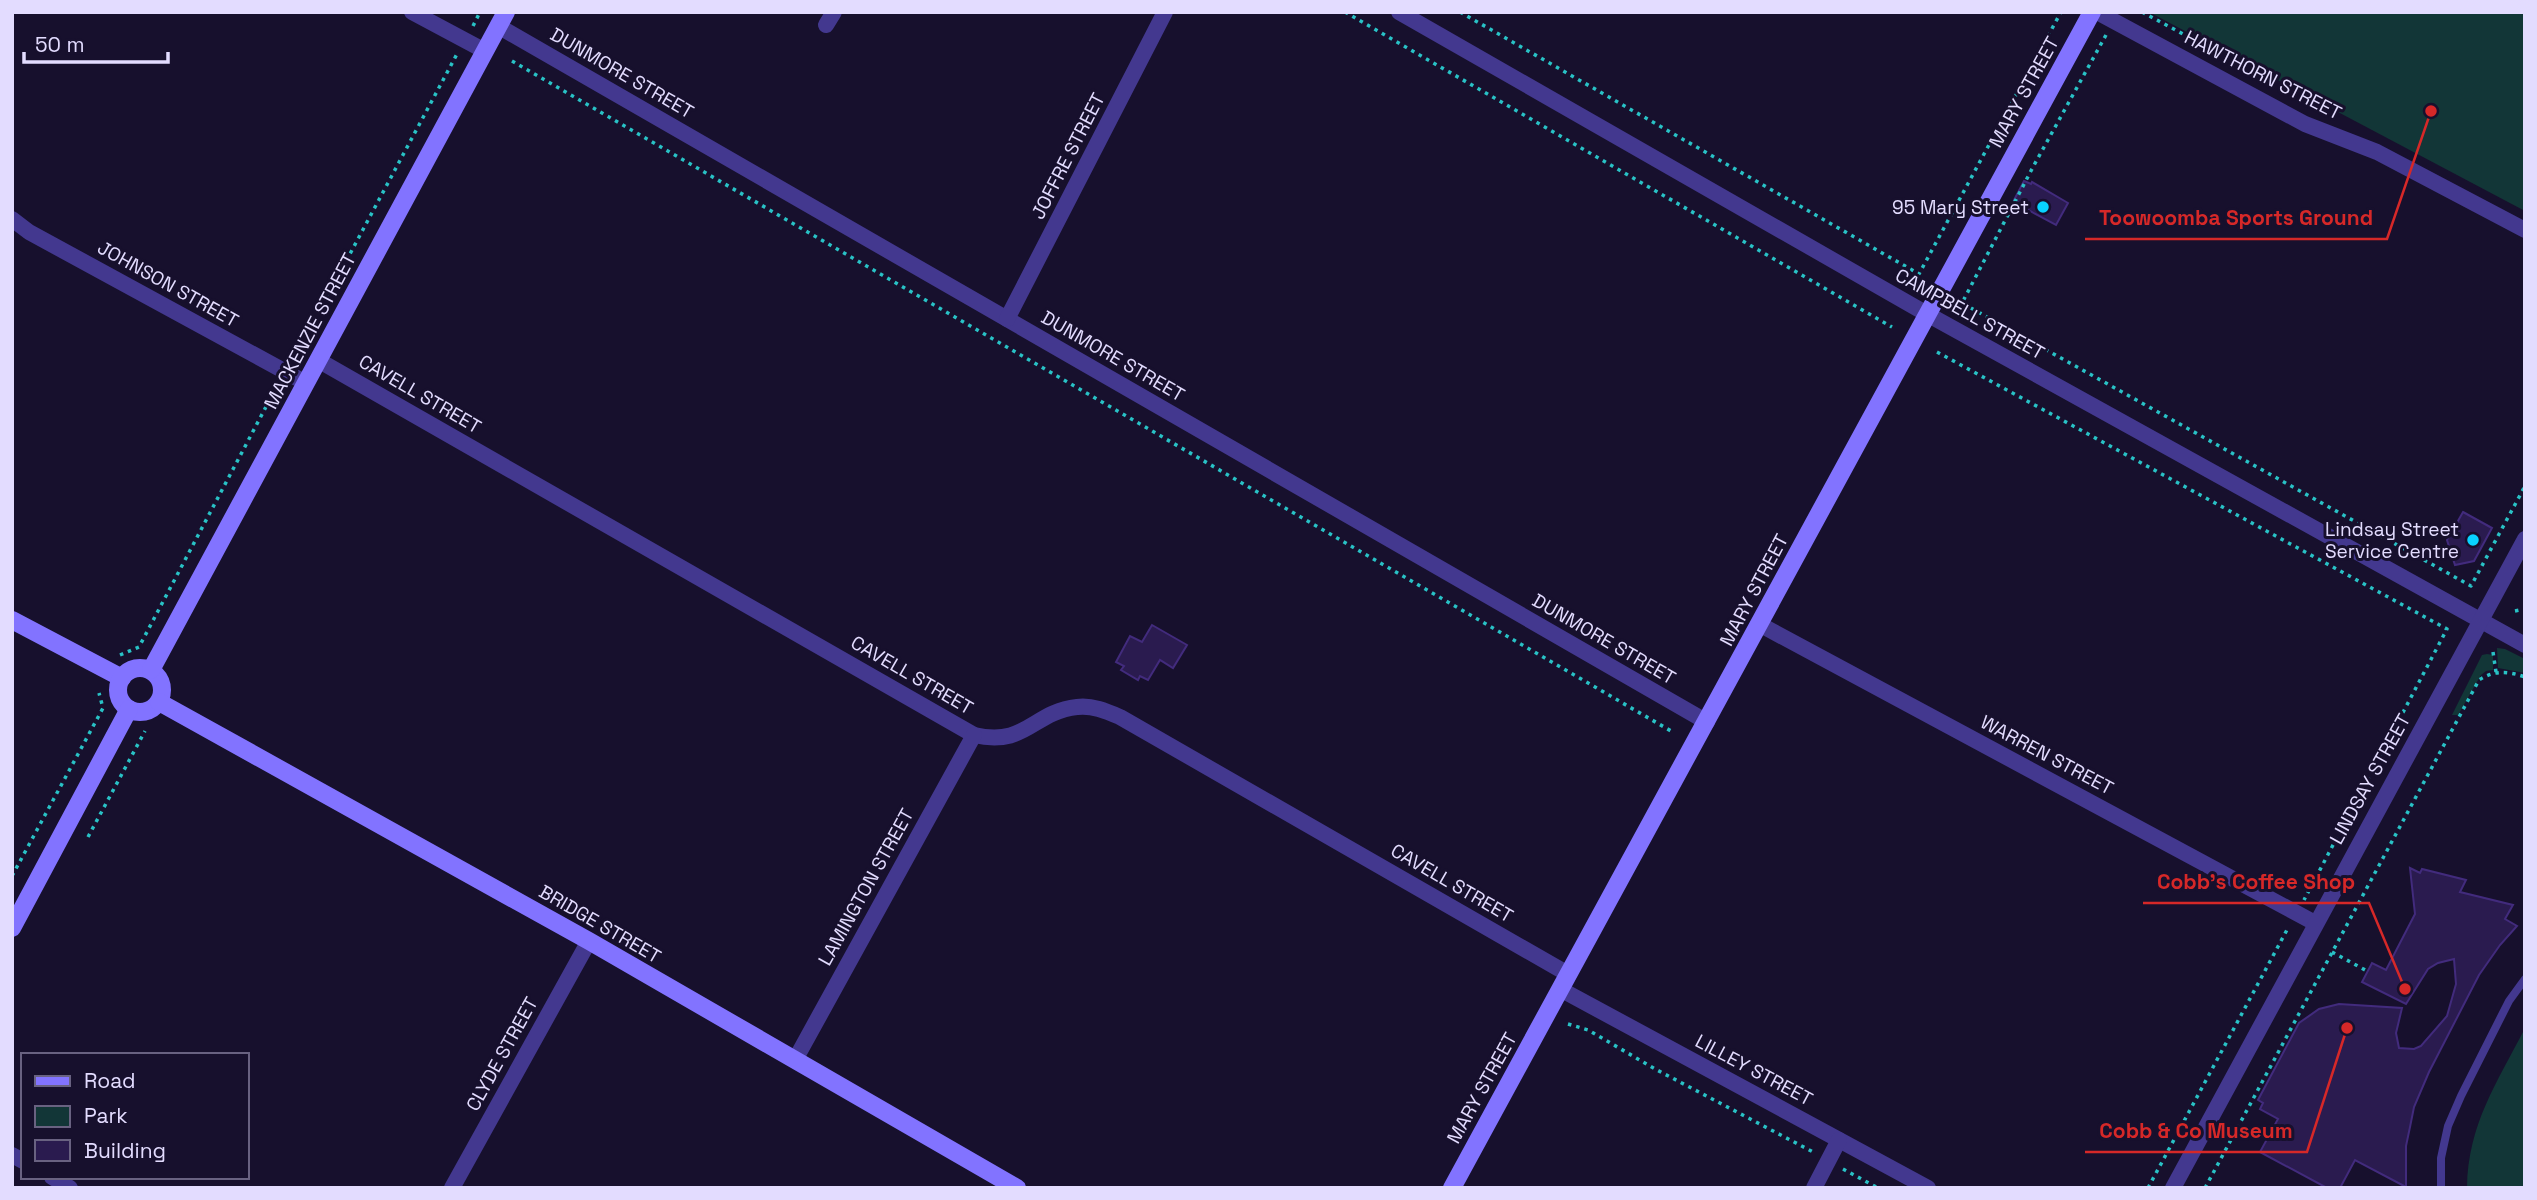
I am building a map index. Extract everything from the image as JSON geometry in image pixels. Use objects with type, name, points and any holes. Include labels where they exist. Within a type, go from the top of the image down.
[{"type":"street","points":[[412,12],[485,51]]},
{"type":"street","name":"JOFFRE STREET","points":[[1007,319],[1165,12]]},
{"type":"street","name":"CAMPBELL STREET","points":[[1399,12],[1927,314],[2525,645]]},
{"type":"street","name":"MARY STREET","points":[[1452,1188],[2089,14]]},
{"type":"street","name":"HAWTHORN STREET","points":[[2089,14],[2114,21],[2305,124],[2377,152],[2525,230]]},
{"type":"street","name":"DUNMORE STREET","points":[[502,19],[1007,319],[1707,722]]},
{"type":"street","name":"MACKENZIE STREET","points":[[151,670],[502,19]]},
{"type":"street","name":"JOHNSON STREET","points":[[12,219],[29,232],[306,383]]},
{"type":"street","name":"CAVELL STREET","points":[[318,360],[974,735],[993,739],[1010,737],[1063,710],[1079,706],[1099,708],[1120,717],[1564,982]]},
{"type":"street","name":"LINDSAY STREET","points":[[2173,1188],[2525,539]]},
{"type":"street","points":[[12,620],[122,678]]},
{"type":"street","name":"WARREN STREET","points":[[1759,624],[2315,923]]},
{"type":"street","points":[[135,668],[151,670],[161,682],[163,692],[159,702],[152,709],[143,712],[129,709],[119,695],[122,678],[135,668]]},
{"type":"street","name":"BRIDGE STREET","points":[[159,702],[590,941],[1017,1188]]},
{"type":"street","points":[[12,928],[129,709]]},
{"type":"street","name":"LAMINGTON STREET","points":[[795,1060],[974,735]]},
{"type":"street","name":"CLYDE STREET","points":[[452,1188],[590,941]]},
{"type":"street","name":"LILLEY STREET","points":[[1564,982],[1928,1188]]},
{"type":"street","points":[[1814,1188],[1839,1140]]},
{"type":"street","points":[[55,1179],[71,1188]]},
{"type":"lane","points":[[2441,1188],[2441,1158],[2448,1126],[2509,1001],[2525,979]]},
{"type":"path","points":[[120,655],[139,647],[480,12]]},
{"type":"path","points":[[1345,12],[1892,327]]},
{"type":"path","points":[[1460,12],[1919,274],[2061,12]]},
{"type":"path","points":[[2142,12],[2183,34]]},
{"type":"path","points":[[2114,21],[1962,303],[2470,586],[2525,486]]},
{"type":"path","points":[[512,61],[1671,731]]},
{"type":"path","points":[[1937,352],[2447,629]]},
{"type":"path","points":[[2515,611],[2525,609]]},
{"type":"path","points":[[2493,652],[2496,672]]},
{"type":"path","points":[[2205,1188],[2479,680],[2496,672],[2525,677]]},
{"type":"path","points":[[12,876],[103,708],[99,693]]},
{"type":"path","points":[[88,837],[145,731]]},
{"type":"path","points":[[2332,953],[2367,971]]},
{"type":"path","points":[[1567,1024],[1588,1030],[1657,1070],[1878,1188]]},
{"type":"green space","points":[[2149,12],[2525,12],[2525,211]]},
{"type":"green space","points":[[2497,648],[2525,659],[2525,673],[2498,668]]},
{"type":"green space","points":[[2482,655],[2493,655],[2493,670],[2481,675],[2458,715],[2452,715]]},
{"type":"green space","points":[[2525,1028],[2525,1188],[2467,1188],[2478,1124]]},
{"type":"building","points":[[2024,181],[2031,184],[2032,182],[2068,203],[2056,225],[2014,200]]},
{"type":"building","points":[[2463,512],[2492,528],[2474,561],[2455,565],[2447,540]]},
{"type":"building","points":[[1152,625],[1187,645],[1173,668],[1160,660],[1148,680],[1140,676],[1138,680],[1121,670],[1124,666],[1116,662],[1130,636],[1142,642]]},
{"type":"building","points":[[2410,868],[2420,873],[2422,869],[2466,880],[2460,892],[2513,905],[2505,919],[2517,926],[2479,975],[2414,1107],[2406,1146],[2406,1187],[2355,1160],[2340,1188],[2327,1188],[2260,1152],[2278,1119],[2260,1109],[2263,1103],[2258,1100],[2299,1023],[2319,1009],[2339,1004],[2402,1008],[2396,1033],[2399,1048],[2414,1049],[2421,1046],[2447,1016],[2456,984],[2454,959],[2428,969],[2406,1004],[2362,982],[2372,963],[2386,970],[2415,914]]},
{"type":"place","name":"Toowoomba Sports Ground","points":[[2431,111]]},
{"type":"place","name":"95 Mary Street","points":[[2043,207]]},
{"type":"place","name":"Lindsay Street Service Centre","points":[[2473,540]]},
{"type":"place","name":"Cobb's Coffee Shop","points":[[2405,989]]},
{"type":"place","name":"Cobb & Co Museum","points":[[2347,1028]]}]
